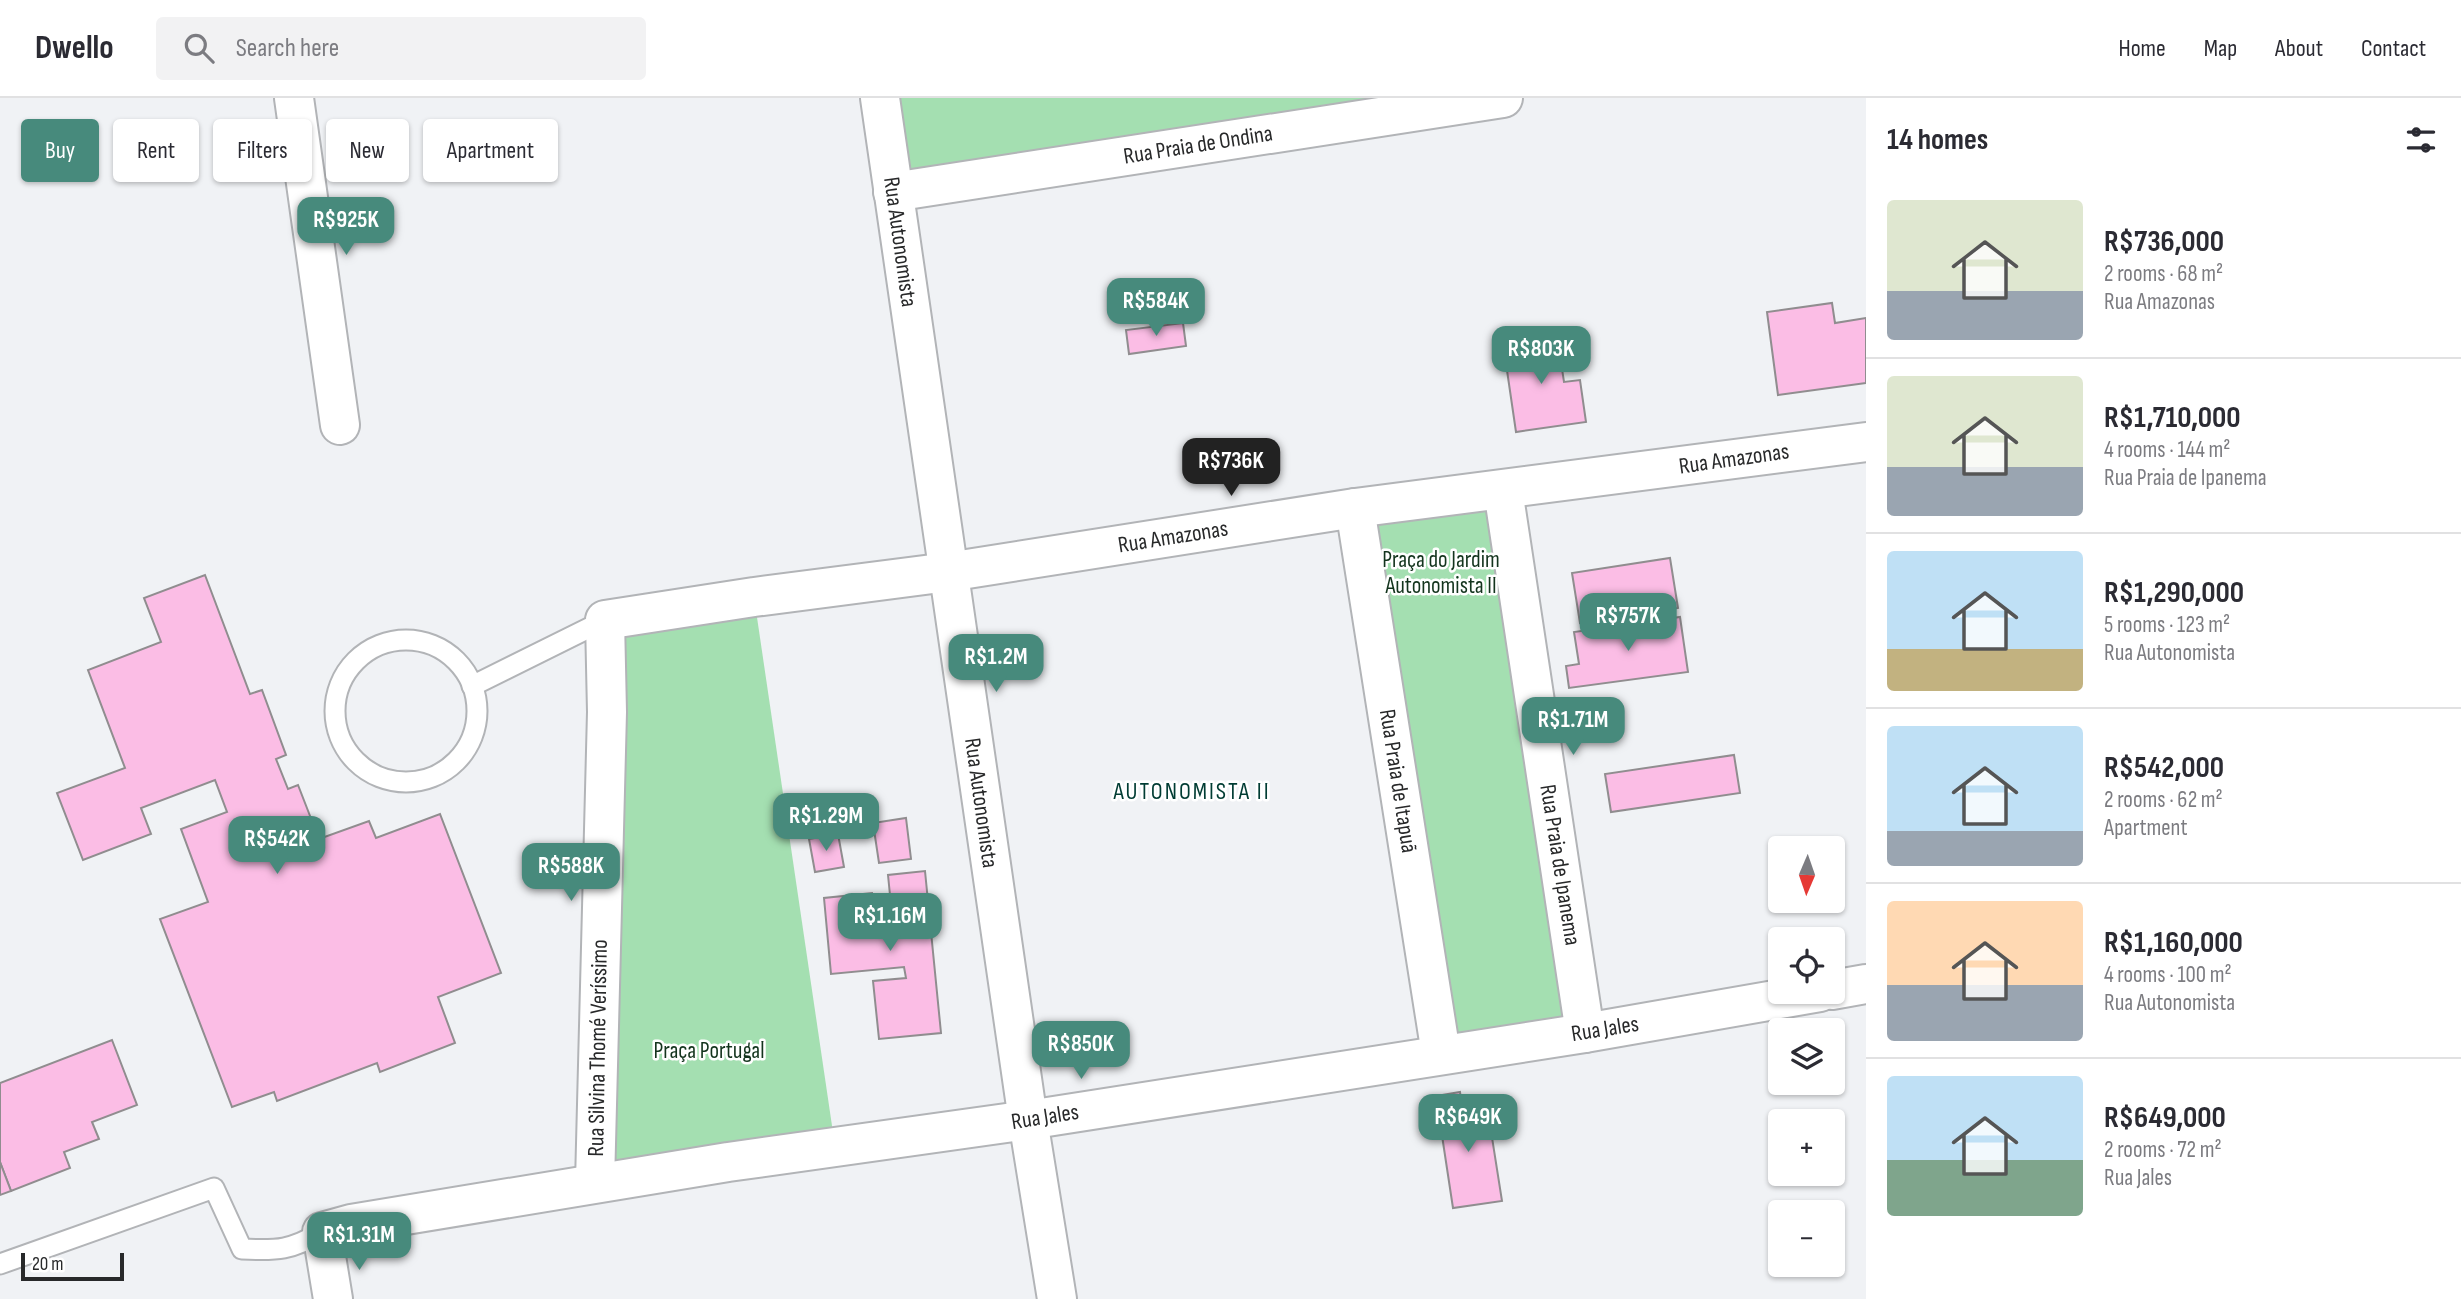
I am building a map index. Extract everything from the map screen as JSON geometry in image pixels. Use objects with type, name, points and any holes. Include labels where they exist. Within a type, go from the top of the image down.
[{"type":"street","points":[[294,98],[340,425]]},
{"type":"street","name":"Rua Autonomista","points":[[880,98],[1028,1120],[1058,1299]]},
{"type":"street","name":"Rua Praia de Ondina","points":[[893,192],[1503,98]]},
{"type":"street","name":"Rua Amazonas","points":[[605,620],[754,597],[948,572],[1356,509],[1866,442]]},
{"type":"street","name":"Rua Praia de Ipanema","points":[[1503,490],[1585,1033]]},
{"type":"street","name":"Rua Praia de Itapuã","points":[[1356,509],[1440,1054]]},
{"type":"street","name":"Rua Silvina Thomé Veríssimo","points":[[595,1183],[607,712],[605,620]]},
{"type":"street","points":[[1845,988],[1866,984]]},
{"type":"street","name":"Rua Jales","points":[[337,1228],[728,1161],[1028,1120],[1585,1033],[1768,1001]]},
{"type":"street","points":[[333,1299],[337,1228]]},
{"type":"lane","points":[[472,687],[605,620]]},
{"type":"lane","points":[[394,640],[422,642],[448,653],[467,673],[472,687],[477,699],[476,727],[464,753],[444,772],[418,782],[390,781],[364,769],[345,749],[335,723],[336,695],[347,670],[368,650],[394,640]]},
{"type":"lane","points":[[0,1264],[214,1188],[242,1249],[273,1251],[299,1245],[337,1228]]},
{"type":"green space","points":[[880,98],[1503,98],[893,192]]},
{"type":"green space","name":"Praça do Jardim Autonomista II","points":[[1503,490],[1585,1033],[1441,1054],[1355,508]]},
{"type":"green space","name":"Praça Portugal","points":[[754,597],[835,1146],[595,1183],[605,620]]},
{"type":"building","points":[[1832,303],[1835,323],[1866,318],[1866,383],[1778,395],[1767,312]]},
{"type":"building","points":[[1183,323],[1186,346],[1129,354],[1126,330]]},
{"type":"building","points":[[1557,336],[1564,382],[1580,380],[1586,422],[1516,432],[1503,343]]},
{"type":"building","points":[[1670,558],[1678,608],[1580,623],[1572,573]]},
{"type":"building","points":[[205,575],[250,694],[262,690],[286,755],[276,759],[288,789],[298,785],[319,839],[369,821],[376,838],[440,814],[501,973],[438,997],[455,1043],[380,1072],[377,1063],[277,1101],[274,1092],[232,1107],[160,919],[208,902],[181,829],[227,812],[215,780],[141,808],[151,834],[83,860],[57,793],[125,768],[88,670],[161,642],[144,598]]},
{"type":"building","points":[[1680,617],[1688,672],[1569,688],[1566,666],[1579,664],[1574,632]]},
{"type":"building","points":[[1734,755],[1740,793],[1611,812],[1605,774]]},
{"type":"building","points":[[906,818],[911,859],[879,863],[873,823]]},
{"type":"building","points":[[838,834],[844,867],[815,872],[809,839]]},
{"type":"building","points":[[925,871],[941,1033],[879,1039],[873,981],[906,978],[904,967],[831,974],[824,898],[872,893],[875,917],[892,915],[888,875]]},
{"type":"building","points":[[112,1040],[137,1105],[92,1122],[99,1139],[64,1152],[70,1168],[11,1191],[0,1162],[0,1083]]},
{"type":"building","points":[[1460,1092],[1463,1115],[1488,1112],[1502,1201],[1453,1208],[1436,1096]]},
{"type":"building","points":[[0,1162],[11,1191],[0,1195]]},
{"type":"district","name":"AUTONOMISTA II","points":[[1192,791]]}]
